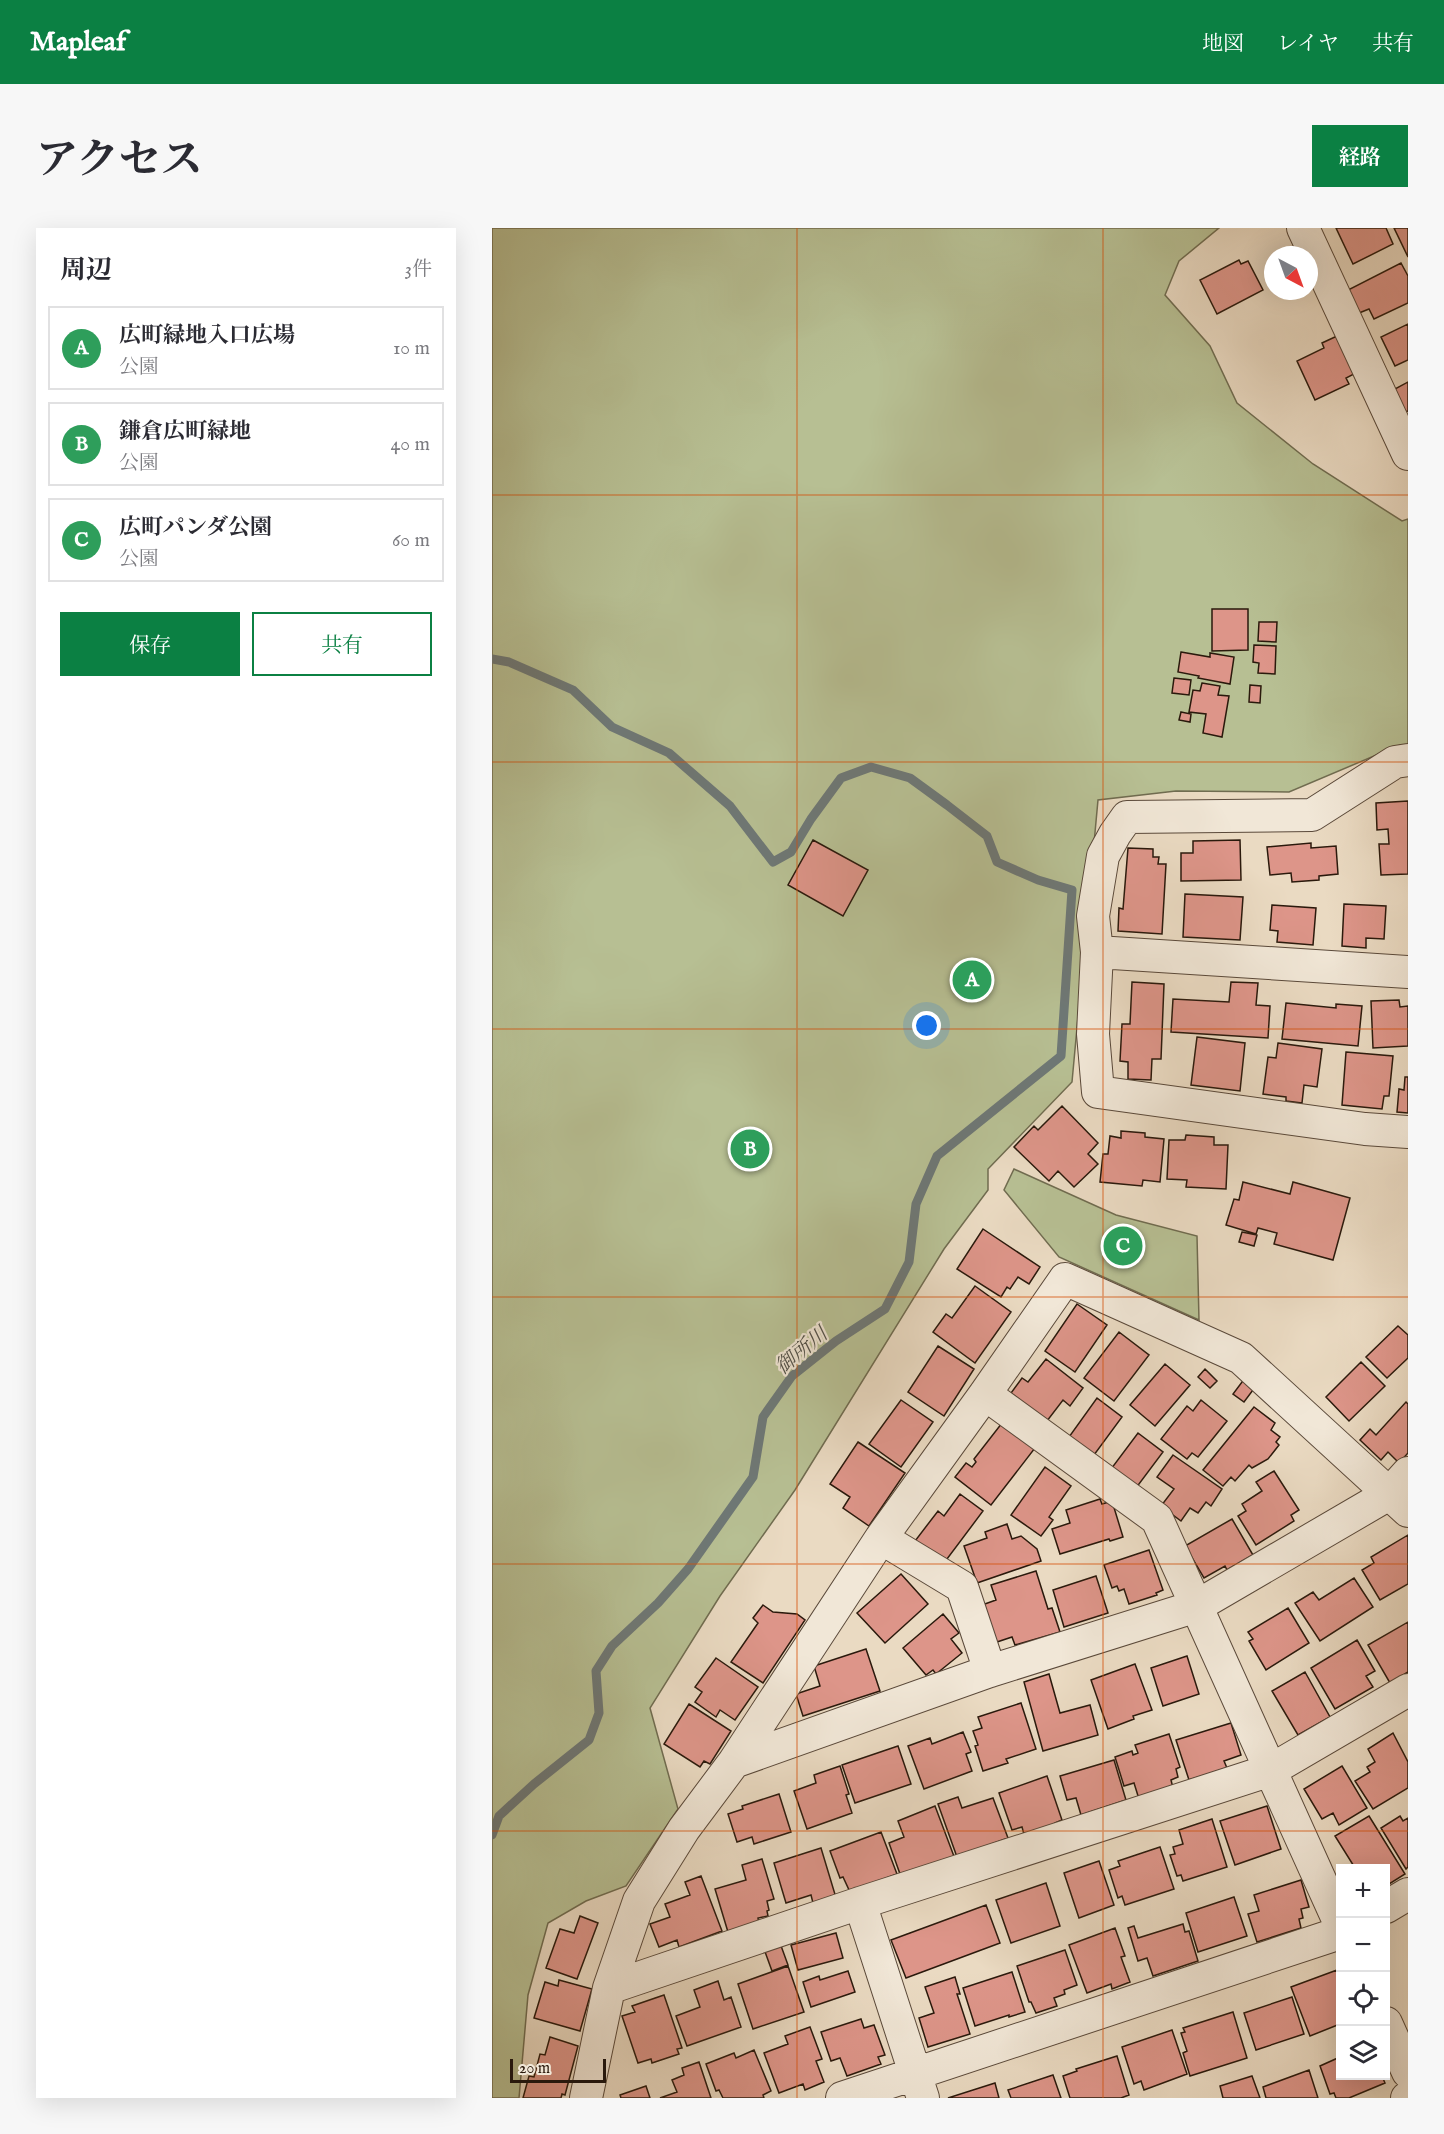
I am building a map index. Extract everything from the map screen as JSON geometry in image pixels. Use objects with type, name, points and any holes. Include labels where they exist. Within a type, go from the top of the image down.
[{"type":"street","points":[[1303,228],[1408,454]]},
{"type":"street","points":[[1408,760],[1395,762],[1312,815],[1127,817],[1103,856],[1093,915],[1097,952],[1093,1034],[1098,1092],[1408,1132]]},
{"type":"street","points":[[1097,952],[1408,972]]},
{"type":"street","points":[[586,2098],[609,1988],[639,1901],[684,1829],[734,1762],[881,1538],[1065,1279],[1241,1359],[1402,1493],[1197,1606],[990,1671],[734,1762]]},
{"type":"street","points":[[985,1394],[1157,1519],[1338,1918]]},
{"type":"street","points":[[881,1538],[962,1587],[990,1671]]},
{"type":"street","points":[[609,1988],[860,1903],[1271,1770],[1408,1690]]},
{"type":"street","points":[[1390,1905],[1408,1894]]},
{"type":"street","points":[[860,1903],[920,2086]]},
{"type":"street","points":[[842,2098],[920,2086],[1336,1935]]},
{"type":"street","points":[[1387,2026],[1408,2072]]},
{"type":"green space","points":[[492,228],[1219,228],[1179,261],[1165,295],[1210,346],[1237,403],[1313,464],[1402,521],[1408,519],[1408,745],[1400,745],[1289,792],[1176,791],[1098,800],[1072,1082],[988,1169],[988,1190],[944,1249],[795,1490],[720,1596],[650,1708],[678,1809],[626,1886],[586,1901],[548,1923],[528,1995],[519,2098],[492,2098]]},
{"type":"green space","points":[[1014,1169],[1116,1215],[1197,1236],[1199,1320],[1059,1257],[1004,1190]]},
{"type":"building","points":[[1336,228],[1386,228],[1393,244],[1353,264]]},
{"type":"building","points":[[1394,228],[1408,228],[1408,257]]},
{"type":"building","points":[[1239,260],[1241,264],[1248,261],[1263,290],[1217,314],[1200,280]]},
{"type":"building","points":[[1401,263],[1408,276],[1408,303],[1374,319],[1369,309],[1359,313],[1348,290]]},
{"type":"building","points":[[1408,324],[1408,360],[1395,366],[1381,337]]},
{"type":"building","points":[[1337,336],[1354,374],[1346,378],[1349,384],[1315,400],[1297,361],[1324,348],[1322,343]]},
{"type":"building","points":[[1408,382],[1408,411],[1405,412],[1393,390]]},
{"type":"building","points":[[1212,609],[1248,609],[1248,650],[1212,651]]},
{"type":"building","points":[[1259,622],[1277,622],[1276,642],[1258,641]]},
{"type":"building","points":[[1254,645],[1276,646],[1275,674],[1258,673],[1259,663],[1253,662]]},
{"type":"building","points":[[1181,652],[1210,657],[1210,653],[1234,657],[1230,684],[1178,672]]},
{"type":"building","points":[[1174,678],[1191,680],[1189,695],[1172,693]]},
{"type":"building","points":[[1202,683],[1220,686],[1218,695],[1229,696],[1222,737],[1203,733],[1206,714],[1189,712],[1193,690],[1200,691]]},
{"type":"building","points":[[1250,685],[1261,686],[1260,703],[1249,702]]},
{"type":"building","points":[[1181,712],[1191,714],[1190,722],[1179,720]]},
{"type":"building","points":[[1408,801],[1408,874],[1381,875],[1379,844],[1389,844],[1388,829],[1377,830],[1376,803]]},
{"type":"building","points":[[813,840],[868,870],[843,916],[788,885]]},
{"type":"building","points":[[1240,840],[1241,880],[1181,881],[1181,853],[1193,853],[1193,841]]},
{"type":"building","points":[[1311,843],[1311,848],[1336,846],[1338,874],[1319,876],[1319,880],[1292,882],[1291,873],[1270,875],[1267,847]]},
{"type":"building","points":[[1128,848],[1153,849],[1153,857],[1159,857],[1158,864],[1166,864],[1162,934],[1118,931],[1119,908],[1123,909]]},
{"type":"building","points":[[1185,894],[1243,897],[1240,940],[1183,937]]},
{"type":"building","points":[[1344,904],[1386,906],[1384,939],[1366,938],[1366,948],[1342,946]]},
{"type":"building","points":[[1272,905],[1316,908],[1313,945],[1277,942],[1278,931],[1270,930]]},
{"type":"building","points":[[1132,982],[1164,984],[1161,1059],[1152,1059],[1151,1080],[1128,1079],[1128,1062],[1120,1061],[1122,1024],[1130,1024]]},
{"type":"building","points":[[1231,982],[1258,983],[1256,1005],[1270,1006],[1268,1038],[1171,1032],[1173,999],[1229,1002]]},
{"type":"building","points":[[1399,1000],[1400,1007],[1408,1006],[1408,1046],[1373,1048],[1371,1001]]},
{"type":"building","points":[[1286,1003],[1336,1008],[1336,1004],[1362,1006],[1358,1046],[1282,1039]]},
{"type":"building","points":[[1197,1037],[1245,1043],[1240,1091],[1191,1085]]},
{"type":"building","points":[[1278,1043],[1322,1049],[1317,1087],[1304,1085],[1302,1103],[1286,1101],[1286,1097],[1263,1094],[1268,1057],[1276,1058]]},
{"type":"building","points":[[1346,1052],[1393,1056],[1389,1096],[1384,1096],[1382,1109],[1342,1105]]},
{"type":"building","points":[[1405,1077],[1408,1077],[1408,1113],[1397,1112],[1399,1089],[1404,1090]]},
{"type":"building","points":[[1062,1106],[1098,1143],[1088,1154],[1098,1164],[1074,1187],[1058,1171],[1049,1181],[1014,1147],[1034,1126],[1038,1130]]},
{"type":"building","points":[[1121,1131],[1145,1133],[1145,1137],[1164,1139],[1160,1182],[1143,1180],[1142,1186],[1100,1182],[1103,1154],[1108,1154],[1110,1136],[1121,1138]]},
{"type":"building","points":[[1186,1135],[1214,1137],[1214,1145],[1228,1145],[1226,1189],[1186,1187],[1187,1180],[1167,1179],[1169,1140],[1185,1140]]},
{"type":"building","points":[[1243,1182],[1290,1194],[1293,1182],[1350,1198],[1333,1260],[1274,1244],[1277,1233],[1258,1228],[1256,1234],[1226,1225],[1234,1199],[1239,1200]]},
{"type":"building","points":[[983,1229],[1040,1267],[1029,1284],[1018,1277],[1010,1289],[1007,1287],[1001,1297],[957,1269]]},
{"type":"building","points":[[1242,1232],[1257,1235],[1254,1246],[1239,1242]]},
{"type":"building","points":[[975,1286],[1011,1312],[975,1363],[933,1332],[946,1314],[952,1318]]},
{"type":"building","points":[[1077,1304],[1107,1325],[1075,1372],[1045,1351]]},
{"type":"building","points":[[1398,1326],[1408,1335],[1408,1358],[1387,1378],[1366,1357]]},
{"type":"building","points":[[1119,1332],[1149,1355],[1114,1401],[1084,1378]]},
{"type":"building","points":[[938,1346],[974,1369],[944,1416],[908,1392]]},
{"type":"building","points":[[1046,1359],[1083,1388],[1070,1406],[1063,1400],[1047,1421],[1011,1393],[1022,1378],[1028,1382]]},
{"type":"building","points":[[1361,1362],[1385,1386],[1349,1421],[1326,1397]]},
{"type":"building","points":[[1165,1364],[1190,1385],[1155,1426],[1130,1405]]},
{"type":"building","points":[[1205,1369],[1217,1381],[1210,1388],[1198,1377]]},
{"type":"building","points":[[1245,1378],[1256,1386],[1244,1402],[1233,1394]]},
{"type":"building","points":[[1097,1398],[1122,1417],[1094,1455],[1069,1437]]},
{"type":"building","points":[[901,1400],[933,1422],[901,1467],[869,1444]]},
{"type":"building","points":[[1201,1400],[1227,1421],[1198,1457],[1192,1453],[1187,1459],[1161,1439],[1187,1406],[1193,1411]]},
{"type":"building","points":[[1406,1402],[1408,1404],[1408,1453],[1399,1463],[1388,1452],[1381,1460],[1360,1440],[1370,1429],[1376,1435]]},
{"type":"building","points":[[1254,1407],[1275,1423],[1271,1430],[1280,1437],[1276,1442],[1279,1445],[1268,1459],[1252,1468],[1249,1465],[1235,1481],[1231,1477],[1223,1486],[1203,1470]]},
{"type":"building","points":[[1002,1423],[1035,1448],[991,1505],[955,1477],[966,1463],[972,1467],[976,1462],[974,1459]]},
{"type":"building","points":[[1138,1433],[1163,1452],[1136,1488],[1111,1469]]},
{"type":"building","points":[[858,1442],[905,1473],[869,1526],[843,1508],[850,1497],[830,1484]]},
{"type":"building","points":[[1173,1455],[1222,1489],[1211,1506],[1206,1502],[1198,1513],[1190,1508],[1181,1521],[1161,1506],[1174,1489],[1157,1477]]},
{"type":"building","points":[[1045,1467],[1071,1486],[1049,1517],[1053,1520],[1041,1536],[1011,1515]]},
{"type":"building","points":[[1274,1471],[1299,1510],[1291,1515],[1294,1521],[1256,1545],[1238,1516],[1246,1511],[1242,1504],[1262,1491],[1256,1482]]},
{"type":"building","points":[[960,1494],[983,1511],[944,1563],[915,1541],[938,1511],[944,1516]]},
{"type":"building","points":[[1100,1499],[1102,1504],[1112,1501],[1123,1537],[1060,1554],[1052,1529],[1070,1523],[1066,1510]]},
{"type":"building","points":[[1232,1519],[1253,1555],[1227,1570],[1225,1566],[1204,1578],[1185,1546]]},
{"type":"building","points":[[1007,1524],[1012,1539],[1021,1536],[1037,1549],[1041,1561],[977,1583],[964,1546],[987,1538],[985,1532]]},
{"type":"building","points":[[1408,1535],[1408,1584],[1380,1600],[1362,1570],[1374,1563],[1371,1557]]},
{"type":"building","points":[[1149,1550],[1163,1590],[1156,1593],[1157,1595],[1129,1604],[1124,1589],[1119,1591],[1117,1586],[1112,1588],[1104,1565]]},
{"type":"building","points":[[1036,1571],[1048,1609],[1052,1608],[1060,1632],[1015,1645],[1012,1637],[994,1643],[982,1605],[996,1600],[991,1585]]},
{"type":"building","points":[[901,1574],[928,1604],[885,1643],[857,1613]]},
{"type":"building","points":[[1096,1576],[1108,1613],[1064,1627],[1053,1590]]},
{"type":"building","points":[[1354,1578],[1373,1607],[1320,1641],[1295,1603],[1313,1592],[1319,1600]]},
{"type":"building","points":[[763,1605],[773,1612],[797,1614],[805,1620],[763,1683],[731,1662],[758,1623],[753,1618]]},
{"type":"building","points":[[1288,1608],[1309,1643],[1266,1670],[1249,1641],[1253,1639],[1248,1632]]},
{"type":"building","points":[[943,1614],[959,1633],[951,1639],[962,1653],[936,1674],[933,1670],[926,1675],[903,1648]]},
{"type":"building","points":[[1408,1622],[1408,1672],[1390,1683],[1368,1645]]},
{"type":"building","points":[[1357,1640],[1375,1671],[1366,1676],[1373,1687],[1335,1709],[1311,1668]]},
{"type":"building","points":[[866,1649],[880,1691],[803,1716],[796,1694],[820,1686],[814,1666]]},
{"type":"building","points":[[1187,1656],[1199,1694],[1163,1706],[1151,1668]]},
{"type":"building","points":[[716,1658],[758,1687],[735,1720],[720,1710],[716,1717],[695,1702],[702,1692],[695,1687]]},
{"type":"building","points":[[1135,1664],[1152,1710],[1133,1716],[1134,1719],[1108,1729],[1091,1680]]},
{"type":"building","points":[[1305,1672],[1330,1717],[1298,1735],[1272,1691]]},
{"type":"building","points":[[1049,1674],[1060,1713],[1090,1705],[1098,1735],[1043,1751],[1024,1682]]},
{"type":"building","points":[[1021,1703],[1036,1749],[1006,1759],[1008,1763],[983,1771],[973,1731],[982,1728],[978,1717]]},
{"type":"building","points":[[689,1704],[731,1731],[710,1764],[704,1761],[700,1767],[664,1744]]},
{"type":"building","points":[[1231,1723],[1241,1755],[1224,1761],[1227,1768],[1189,1780],[1176,1740]]},
{"type":"building","points":[[963,1732],[971,1752],[966,1754],[972,1771],[924,1789],[908,1746],[930,1738],[932,1744]]},
{"type":"building","points":[[1393,1733],[1408,1762],[1408,1788],[1373,1809],[1355,1781],[1370,1772],[1367,1767],[1375,1762],[1368,1749]]},
{"type":"building","points":[[1169,1734],[1180,1767],[1176,1769],[1178,1777],[1171,1780],[1173,1788],[1139,1799],[1134,1783],[1124,1786],[1115,1757],[1132,1751],[1133,1755],[1138,1753],[1135,1745]]},
{"type":"building","points":[[898,1746],[911,1784],[855,1803],[842,1765]]},
{"type":"building","points":[[1114,1760],[1126,1800],[1081,1815],[1076,1798],[1067,1800],[1060,1776]]},
{"type":"building","points":[[840,1766],[852,1813],[807,1829],[794,1791],[816,1783],[814,1775]]},
{"type":"building","points":[[1342,1766],[1367,1808],[1339,1825],[1333,1813],[1322,1819],[1304,1789]]},
{"type":"building","points":[[1047,1776],[1062,1820],[1055,1823],[1056,1827],[1025,1838],[1022,1827],[1012,1830],[999,1793]]},
{"type":"building","points":[[779,1794],[791,1832],[754,1844],[752,1837],[737,1842],[728,1814],[743,1809],[742,1806]]},
{"type":"building","points":[[958,1797],[962,1808],[993,1798],[1008,1838],[957,1857],[938,1804]]},
{"type":"building","points":[[935,1806],[955,1859],[900,1874],[889,1843],[904,1837],[898,1821]]},
{"type":"building","points":[[1267,1806],[1281,1849],[1235,1865],[1220,1821]]},
{"type":"building","points":[[1369,1816],[1405,1874],[1390,1883],[1390,1864],[1352,1864],[1335,1836]]},
{"type":"building","points":[[1400,1816],[1403,1821],[1408,1818],[1408,1867],[1406,1869],[1381,1828]]},
{"type":"building","points":[[1212,1819],[1227,1867],[1183,1881],[1181,1875],[1177,1876],[1170,1855],[1175,1854],[1173,1847],[1183,1844],[1179,1830]]},
{"type":"building","points":[[881,1832],[897,1874],[850,1892],[843,1877],[840,1878],[830,1851]]},
{"type":"building","points":[[1160,1847],[1174,1889],[1125,1905],[1122,1896],[1118,1898],[1109,1870],[1120,1866],[1118,1861]]},
{"type":"building","points":[[821,1848],[837,1901],[813,1903],[811,1895],[786,1903],[774,1863]]},
{"type":"building","points":[[762,1859],[774,1899],[767,1901],[768,1916],[758,1918],[759,1923],[728,1932],[715,1889],[746,1880],[742,1865]]},
{"type":"building","points":[[1099,1861],[1114,1905],[1079,1918],[1064,1873]]},
{"type":"building","points":[[701,1876],[722,1931],[679,1947],[677,1940],[659,1947],[650,1924],[670,1917],[665,1904],[690,1895],[685,1882]]},
{"type":"building","points":[[1301,1880],[1309,1907],[1301,1909],[1303,1918],[1299,1919],[1301,1928],[1257,1942],[1248,1914],[1259,1911],[1254,1895]]},
{"type":"building","points":[[1046,1883],[1060,1926],[1011,1943],[996,1900]]},
{"type":"building","points":[[1234,1897],[1247,1936],[1198,1952],[1186,1913]]},
{"type":"building","points":[[986,1905],[1000,1943],[906,1978],[891,1940]]},
{"type":"building","points":[[580,1916],[598,1923],[577,1979],[546,1968],[560,1929],[574,1933]]},
{"type":"building","points":[[1183,1924],[1185,1932],[1189,1931],[1198,1961],[1153,1976],[1147,1958],[1138,1961],[1128,1928],[1134,1926],[1138,1938]]},
{"type":"building","points":[[1115,1928],[1125,1956],[1121,1957],[1130,1982],[1112,1989],[1111,1984],[1087,1993],[1069,1945]]},
{"type":"building","points":[[836,1933],[843,1958],[798,1970],[791,1945]]},
{"type":"building","points":[[780,1943],[788,1965],[772,1971],[764,1949]]},
{"type":"building","points":[[1065,1950],[1077,1985],[1064,1990],[1065,1994],[1054,1998],[1057,2006],[1036,2013],[1029,2002],[1017,1966]]},
{"type":"building","points":[[788,1966],[804,2012],[753,2029],[738,1984]]},
{"type":"building","points":[[1336,1970],[1336,2026],[1310,2036],[1291,1987]]},
{"type":"building","points":[[848,1971],[855,1992],[811,2007],[803,1982],[819,1976],[820,1980]]},
{"type":"building","points":[[1012,1972],[1025,2012],[975,2026],[963,1988]]},
{"type":"building","points":[[955,1977],[960,1994],[957,1994],[970,2034],[928,2047],[919,2018],[934,2013],[925,1987]]},
{"type":"building","points":[[559,1980],[592,1989],[580,2031],[534,2018],[545,1982],[558,1986]]},
{"type":"building","points":[[718,1981],[724,2000],[731,1997],[741,2027],[687,2046],[676,2016],[700,2007],[694,1990]]},
{"type":"building","points":[[664,1995],[682,2048],[677,2049],[679,2054],[652,2063],[651,2059],[638,2063],[622,2016],[635,2012],[632,2006]]},
{"type":"building","points":[[1292,1997],[1304,2034],[1256,2050],[1244,2013]]},
{"type":"building","points":[[1233,2012],[1247,2058],[1190,2076],[1183,2053],[1187,2051],[1181,2033],[1185,2032],[1183,2028]]},
{"type":"building","points":[[861,2019],[864,2028],[874,2025],[885,2055],[878,2057],[881,2064],[847,2076],[840,2058],[831,2061],[821,2032]]},
{"type":"building","points":[[810,2027],[822,2059],[816,2061],[824,2082],[805,2090],[803,2084],[779,2093],[764,2053],[788,2044],[785,2036]]},
{"type":"building","points":[[1172,2030],[1187,2074],[1144,2090],[1141,2081],[1134,2084],[1122,2047]]},
{"type":"building","points":[[550,2037],[578,2046],[565,2095],[562,2094],[561,2098],[523,2098],[529,2076],[534,2077],[540,2054],[545,2055]]},
{"type":"building","points":[[754,2050],[771,2091],[763,2095],[764,2098],[723,2098],[719,2090],[716,2091],[706,2064],[734,2053],[736,2058]]},
{"type":"building","points":[[1117,2056],[1129,2095],[1121,2098],[1070,2098],[1063,2076],[1077,2071],[1076,2069]]},
{"type":"building","points":[[1336,2059],[1336,2080],[1384,2080],[1385,2083],[1349,2098],[1336,2098],[1334,2093],[1330,2094],[1320,2066]]},
{"type":"building","points":[[699,2062],[711,2098],[660,2098],[677,2092],[672,2080],[684,2075],[682,2068]]},
{"type":"building","points":[[1309,2070],[1318,2098],[1266,2098],[1263,2087]]},
{"type":"building","points":[[1053,2075],[1061,2098],[1011,2098],[1008,2090]]},
{"type":"building","points":[[1252,2076],[1260,2098],[1223,2098],[1220,2086]]},
{"type":"building","points":[[995,2083],[999,2098],[948,2098]]},
{"type":"building","points":[[646,2086],[650,2098],[621,2098],[620,2095]]},
{"type":"waterway","name":"御所川","points":[[492,659],[509,662],[573,690],[612,727],[669,753],[730,806],[773,862],[791,852],[811,819],[841,778],[871,767],[910,778],[947,805],[987,836],[997,862],[1038,880],[1072,890],[1061,1056],[937,1156],[916,1204],[909,1262],[885,1309],[836,1341],[792,1376],[763,1417],[753,1477],[688,1569],[658,1603],[612,1646],[596,1671],[599,1713],[589,1740],[534,1784],[499,1816],[492,1835]]},
{"type":"place","name":"広町緑地入口広場","points":[[972,980]]},
{"type":"place","name":"鎌倉広町緑地","points":[[750,1149]]},
{"type":"place","name":"広町パンダ公園","points":[[1123,1246]]}]
